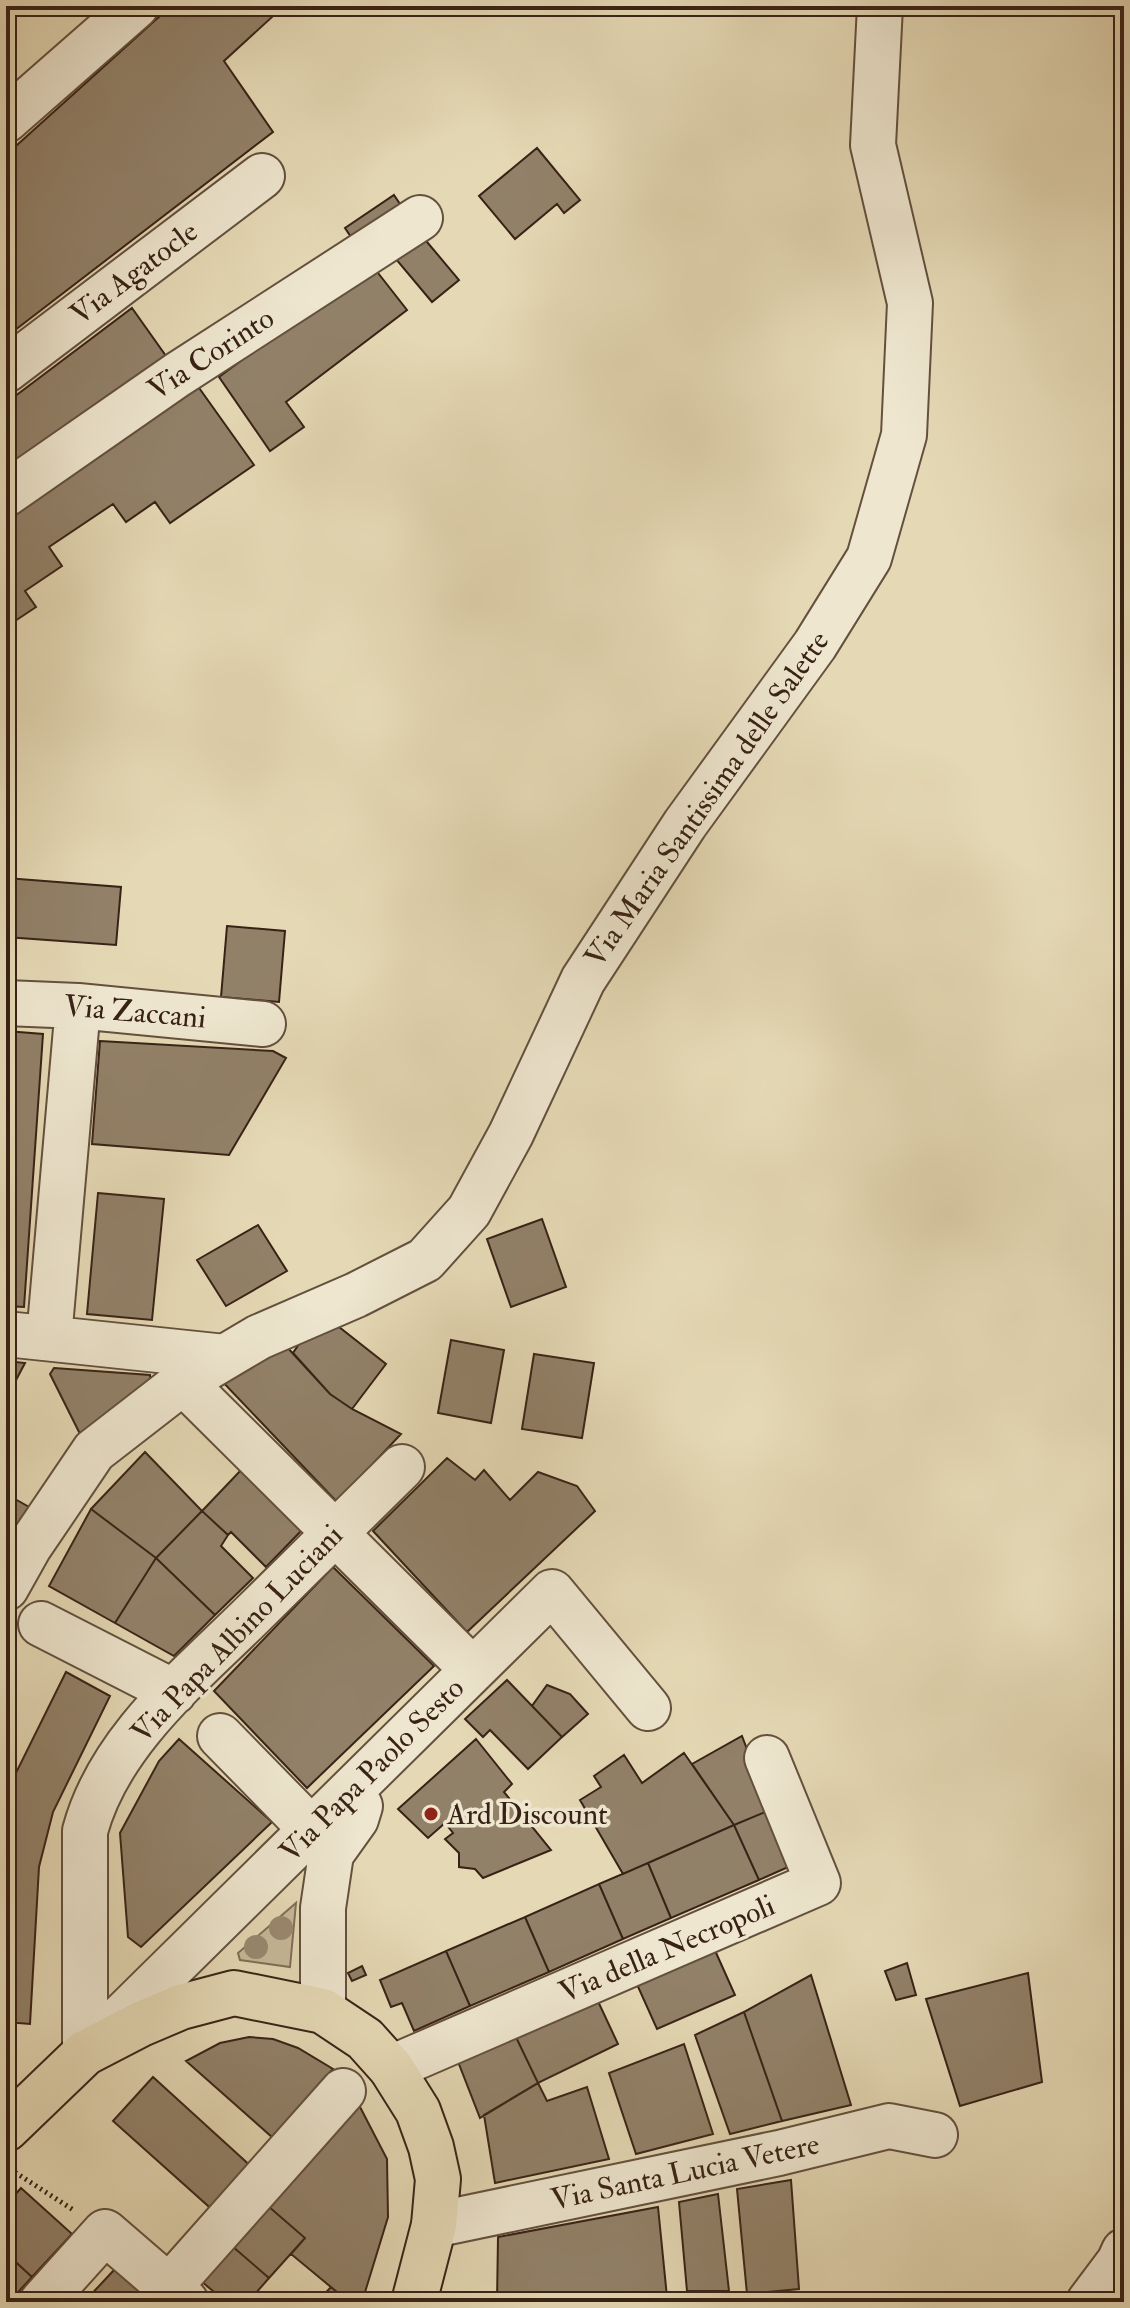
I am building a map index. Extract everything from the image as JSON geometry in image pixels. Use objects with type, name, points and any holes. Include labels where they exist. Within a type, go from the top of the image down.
[{"type":"main road","points":[[6,2129],[85,2053],[181,2007],[234,1993],[323,2011],[365,2039],[391,2068],[418,2111],[431,2147],[438,2179],[434,2225],[414,2302]]},
{"type":"street","points":[[6,120],[136,6]]},
{"type":"street","name":"Via Maria Santissima delle Salette","points":[[6,1588],[29,1547],[94,1451],[183,1382],[259,1337],[356,1295],[425,1260],[469,1211],[511,1134],[583,980],[685,824],[815,645],[869,558],[904,435],[910,303],[873,145],[880,6]]},
{"type":"street","name":"Via Agatocle","points":[[6,370],[262,176]]},
{"type":"street","name":"Via Corinto","points":[[6,494],[177,375],[420,218]]},
{"type":"street","name":"Via Zaccani","points":[[6,1003],[78,1006],[263,1024]]},
{"type":"street","points":[[49,1338],[78,1006]]},
{"type":"street","points":[[6,1334],[225,1357]]},
{"type":"street","points":[[183,1382],[473,1670]]},
{"type":"street","name":"Via Papa Albino Luciani","points":[[85,2053],[85,1831],[93,1803],[134,1737],[174,1692],[402,1467]]},
{"type":"street","name":"Via Papa Paolo Sesto","points":[[85,2053],[552,1592],[648,1708]]},
{"type":"street","points":[[41,1624],[174,1692]]},
{"type":"street","points":[[220,1736],[312,1830]]},
{"type":"street","name":"Via della Necropoli","points":[[391,2068],[818,1883],[767,1758]]},
{"type":"street","points":[[323,2011],[323,1908],[331,1854],[356,1819],[370,1772]]},
{"type":"street","points":[[42,2302],[105,2232],[178,2295],[343,2091]]},
{"type":"street","name":"Via Santa Lucia Vetere","points":[[434,2225],[779,2153],[889,2126],[935,2135]]},
{"type":"street","points":[[1089,2302],[1124,2251]]},
{"type":"path","points":[[6,2167],[105,2232]]},
{"type":"shaded area","points":[[296,1903],[290,1967],[240,1960],[238,1953]]},
{"type":"building","points":[[171,6],[230,6],[236,14],[244,6],[284,6],[224,61],[273,132],[6,337],[6,155]]},
{"type":"building","points":[[537,148],[580,200],[564,213],[557,204],[515,239],[479,196]]},
{"type":"building","points":[[394,195],[406,213],[357,246],[345,228]]},
{"type":"building","points":[[422,236],[459,280],[432,302],[395,258]]},
{"type":"building","points":[[371,264],[407,310],[286,402],[304,427],[270,451],[219,377]]},
{"type":"building","points":[[132,308],[166,356],[6,468],[6,403]]},
{"type":"building","points":[[197,385],[254,465],[170,523],[155,502],[126,522],[113,504],[49,547],[62,566],[25,591],[36,607],[6,627],[6,519]]},
{"type":"building","points":[[6,878],[121,887],[116,945],[6,937]]},
{"type":"building","points":[[227,926],[285,931],[279,1002],[221,997]]},
{"type":"building","points":[[6,1031],[43,1034],[24,1307],[6,1306]]},
{"type":"building","points":[[100,1041],[273,1051],[286,1058],[229,1155],[92,1144]]},
{"type":"building","points":[[98,1193],[164,1199],[152,1320],[87,1314]]},
{"type":"building","points":[[542,1219],[566,1287],[511,1307],[487,1239]]},
{"type":"building","points":[[258,1225],[287,1271],[226,1306],[197,1260]]},
{"type":"building","points":[[334,1323],[386,1364],[352,1409],[330,1394],[293,1353],[303,1338]]},
{"type":"building","points":[[451,1340],[504,1350],[491,1423],[438,1413]]},
{"type":"building","points":[[286,1346],[330,1394],[401,1434],[337,1502],[219,1378]]},
{"type":"building","points":[[534,1354],[594,1363],[582,1438],[522,1429]]},
{"type":"building","points":[[6,1361],[25,1363],[6,1399]]},
{"type":"building","points":[[54,1368],[150,1375],[151,1383],[81,1436],[50,1374]]},
{"type":"building","points":[[145,1452],[202,1511],[156,1558],[91,1509]]},
{"type":"building","points":[[447,1458],[475,1480],[484,1470],[510,1500],[538,1472],[577,1486],[595,1511],[467,1632],[373,1531]]},
{"type":"building","points":[[243,1468],[303,1529],[266,1567],[231,1532],[228,1535],[202,1511]]},
{"type":"building","points":[[6,1494],[31,1508],[6,1547]]},
{"type":"building","points":[[91,1509],[156,1558],[115,1623],[49,1586]]},
{"type":"building","points":[[202,1511],[228,1535],[221,1546],[253,1578],[215,1615],[156,1558]]},
{"type":"building","points":[[156,1558],[215,1615],[174,1656],[115,1623]]},
{"type":"building","points":[[333,1567],[434,1666],[307,1788],[214,1691]]},
{"type":"building","points":[[66,1672],[110,1696],[53,1812],[39,1867],[30,2024],[6,2022],[6,1793]]},
{"type":"building","points":[[507,1680],[562,1737],[528,1769],[490,1730],[483,1737],[465,1719]]},
{"type":"building","points":[[547,1685],[570,1694],[588,1714],[562,1737],[532,1706]]},
{"type":"building","points":[[742,1736],[770,1810],[734,1825],[692,1764]]},
{"type":"building","points":[[179,1739],[272,1822],[141,1947],[128,1937],[120,1833],[159,1761]]},
{"type":"building","points":[[476,1739],[512,1784],[504,1792],[551,1850],[483,1878],[475,1869],[459,1867],[459,1853],[445,1839],[453,1833],[445,1823],[428,1838],[398,1809]]},
{"type":"building","points":[[684,1753],[734,1825],[623,1874],[580,1800],[601,1787],[594,1776],[624,1755],[642,1783]]},
{"type":"building","points":[[770,1810],[795,1864],[759,1880],[734,1825]]},
{"type":"building","points":[[734,1825],[759,1880],[671,1918],[648,1863]]},
{"type":"building","points":[[648,1863],[671,1918],[623,1939],[599,1884]]},
{"type":"building","points":[[599,1884],[623,1939],[549,1972],[525,1917]]},
{"type":"building","points":[[525,1917],[549,1972],[470,2006],[446,1951]]},
{"type":"building","points":[[713,1946],[735,1995],[657,2029],[635,1980]]},
{"type":"building","points":[[446,1951],[470,2006],[414,2031],[402,2003],[391,2007],[380,1980]]},
{"type":"building","points":[[907,1963],[916,1995],[896,2000],[885,1971]]},
{"type":"building","points":[[362,1966],[366,1975],[352,1981],[348,1973]]},
{"type":"building","points":[[1028,1973],[1042,2082],[960,2106],[926,1999]]},
{"type":"building","points":[[811,1975],[851,2105],[782,2121],[744,2012]]},
{"type":"building","points":[[596,1997],[618,2044],[538,2083],[514,2033]]},
{"type":"building","points":[[744,2012],[782,2121],[730,2134],[695,2035]]},
{"type":"building","points":[[514,2033],[538,2083],[480,2118],[457,2059]]},
{"type":"building","points":[[249,2037],[273,2039],[298,2048],[333,2069],[273,2138],[186,2061],[220,2043]]},
{"type":"building","points":[[684,2044],[713,2134],[636,2154],[609,2073]]},
{"type":"building","points":[[153,2077],[255,2170],[216,2213],[113,2121]]},
{"type":"building","points":[[538,2083],[547,2101],[587,2087],[609,2159],[495,2183],[484,2115]]},
{"type":"building","points":[[359,2105],[387,2159],[388,2217],[362,2302],[349,2302],[291,2254],[305,2238],[268,2206]]},
{"type":"building","points":[[791,2180],[799,2289],[747,2294],[737,2189]]},
{"type":"building","points":[[21,2188],[72,2234],[32,2277],[6,2253],[6,2205]]},
{"type":"building","points":[[718,2194],[729,2291],[687,2291],[679,2202]]},
{"type":"building","points":[[268,2206],[305,2238],[269,2278],[232,2246]]},
{"type":"building","points":[[658,2207],[667,2297],[588,2302],[497,2302],[498,2237]]},
{"type":"building","points":[[232,2246],[269,2278],[248,2302],[226,2302],[201,2281]]},
{"type":"building","points":[[6,2253],[32,2277],[9,2302],[6,2302]]},
{"type":"building","points":[[115,2269],[154,2302],[84,2302]]},
{"type":"building","points":[[331,2287],[349,2302],[317,2302]]},
{"type":"building","points":[[674,2297],[675,2302],[588,2302]]},
{"type":"place","name":"Ard Discount","points":[[431,1814]]}]
